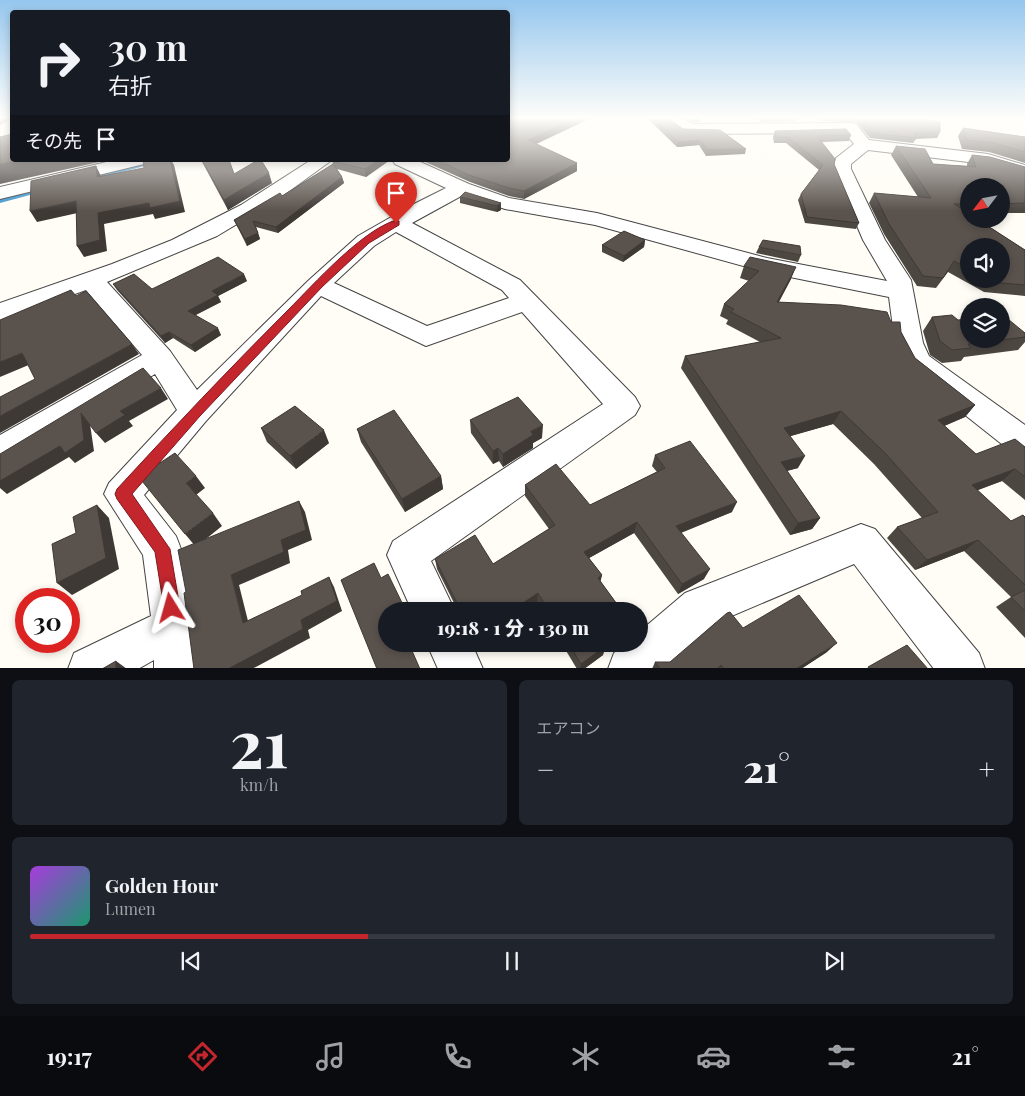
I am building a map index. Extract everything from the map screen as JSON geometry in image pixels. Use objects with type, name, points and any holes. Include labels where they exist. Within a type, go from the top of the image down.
[{"type":"street","points":[[859,149],[842,162],[842,169],[874,240],[899,280],[909,343],[917,362],[1025,443]]},
{"type":"street","points":[[911,149],[988,159],[1025,171]]},
{"type":"street","points":[[0,193],[130,162]]},
{"type":"street","points":[[0,312],[146,259],[236,217],[320,162]]},
{"type":"street","points":[[413,162],[436,166],[462,188],[505,203],[596,219],[765,265],[901,292]]},
{"type":"street","points":[[178,668],[162,549],[122,494],[195,412],[318,285],[366,241],[462,188]]},
{"type":"street","points":[[396,223],[511,285],[528,301],[624,406],[407,554],[430,602]]},
{"type":"street","points":[[90,279],[160,358],[195,412]]},
{"type":"street","points":[[318,285],[426,337],[528,301]]},
{"type":"street","points":[[0,452],[160,358]]},
{"type":"street","points":[[630,668],[700,608],[861,542],[962,668]]},
{"type":"street","points":[[90,668],[174,627]]},
{"type":"street","points":[[453,652],[461,668]]},
{"type":"building","points":[[0,149],[10,149],[10,162],[0,164]]},
{"type":"building","points":[[510,149],[548,149],[577,163],[524,191],[469,175],[441,162],[510,162]]},
{"type":"building","points":[[803,149],[827,149],[835,159],[834,164],[859,223],[807,217],[801,194],[823,165]]},
{"type":"building","points":[[898,149],[925,149],[933,164],[976,167],[972,155],[990,157],[1025,167],[1025,203],[1010,204],[1010,178],[960,178],[960,204],[954,204],[960,208],[960,228],[991,228],[1006,238],[960,238],[960,264],[954,261],[943,278],[923,276],[889,224],[874,193],[931,198]]},
{"type":"building","points":[[143,162],[170,162],[180,201],[150,208],[149,203],[98,213],[100,240],[77,246],[76,201],[30,211],[31,181],[96,166],[97,177],[144,168]]},
{"type":"building","points":[[203,162],[230,162],[234,174],[255,162],[262,162],[269,173],[224,200]]},
{"type":"building","points":[[336,162],[375,162],[365,169]]},
{"type":"building","points":[[333,164],[342,177],[276,227],[253,221],[258,233],[245,239],[234,220],[280,193],[282,196]]},
{"type":"building","points":[[465,192],[501,203],[497,206],[460,197]]},
{"type":"building","points":[[624,231],[645,240],[624,256],[602,245]]},
{"type":"building","points":[[763,240],[800,246],[801,255],[759,247]]},
{"type":"building","points":[[1010,240],[1025,250],[1025,285],[1010,284]]},
{"type":"building","points":[[218,257],[244,274],[212,291],[218,295],[188,311],[218,328],[191,345],[169,332],[161,336],[113,284],[134,274],[152,289]]},
{"type":"building","points":[[750,257],[796,267],[777,302],[841,305],[887,312],[891,322],[900,322],[901,332],[915,358],[975,405],[938,420],[976,454],[1015,439],[1025,447],[1025,477],[1015,469],[972,485],[1011,521],[1023,515],[1025,517],[1025,585],[978,540],[927,560],[897,527],[938,512],[884,452],[841,411],[784,428],[805,456],[781,462],[820,518],[798,523],[685,356],[781,338],[731,312],[734,309],[724,304],[759,271],[744,266]]},
{"type":"building","points":[[71,290],[76,296],[86,291],[132,344],[0,416],[0,397],[35,379],[22,353],[0,362],[0,320]]},
{"type":"building","points":[[952,315],[960,320],[960,348],[971,348],[952,350],[940,341],[932,317]]},
{"type":"building","points":[[1010,321],[1025,333],[1025,337],[1010,339]]},
{"type":"building","points":[[143,368],[161,388],[120,411],[125,415],[96,433],[81,413],[84,440],[65,453],[60,446],[0,481],[0,454]]},
{"type":"building","points":[[518,397],[543,425],[531,431],[533,435],[503,454],[498,448],[493,451],[470,420]]},
{"type":"building","points":[[295,406],[324,430],[290,456],[261,428]]},
{"type":"building","points":[[394,410],[441,476],[402,499],[357,429]]},
{"type":"building","points":[[690,441],[737,502],[676,526],[710,569],[682,584],[637,522],[584,552],[602,575],[598,578],[615,602],[544,602],[538,593],[524,602],[456,602],[435,559],[475,535],[493,564],[555,525],[525,485],[556,464],[590,505],[665,468],[655,455]]},
{"type":"building","points":[[175,453],[196,476],[186,483],[213,513],[185,534],[142,481],[146,479],[143,474]]},
{"type":"building","points":[[299,501],[306,530],[281,540],[284,552],[231,575],[243,623],[302,595],[301,591],[329,577],[337,601],[301,620],[303,629],[230,668],[194,668],[184,593],[186,592],[178,550]]},
{"type":"building","points":[[97,505],[106,558],[57,583],[52,544],[76,533],[73,517]]},
{"type":"building","points":[[374,563],[381,578],[388,574],[402,602],[378,602],[378,652],[413,652],[420,668],[377,668],[341,580]]},
{"type":"building","points":[[1025,590],[1025,611],[1011,597]]},
{"type":"building","points":[[799,595],[837,643],[798,668],[723,668],[721,665],[718,668],[659,668],[655,662],[670,662],[727,613],[730,612],[743,628]]},
{"type":"building","points":[[907,645],[927,668],[868,668]]},
{"type":"building","points":[[574,652],[598,652],[581,664]]},
{"type":"building","points":[[116,661],[116,668],[104,668]]},
{"type":"waterway","points":[[92,178],[157,162]]},
{"type":"waterway","points":[[0,201],[39,191]]},
{"type":"route","points":[[171,608],[162,549],[122,494],[195,412],[318,285],[366,241],[396,223]]}]
